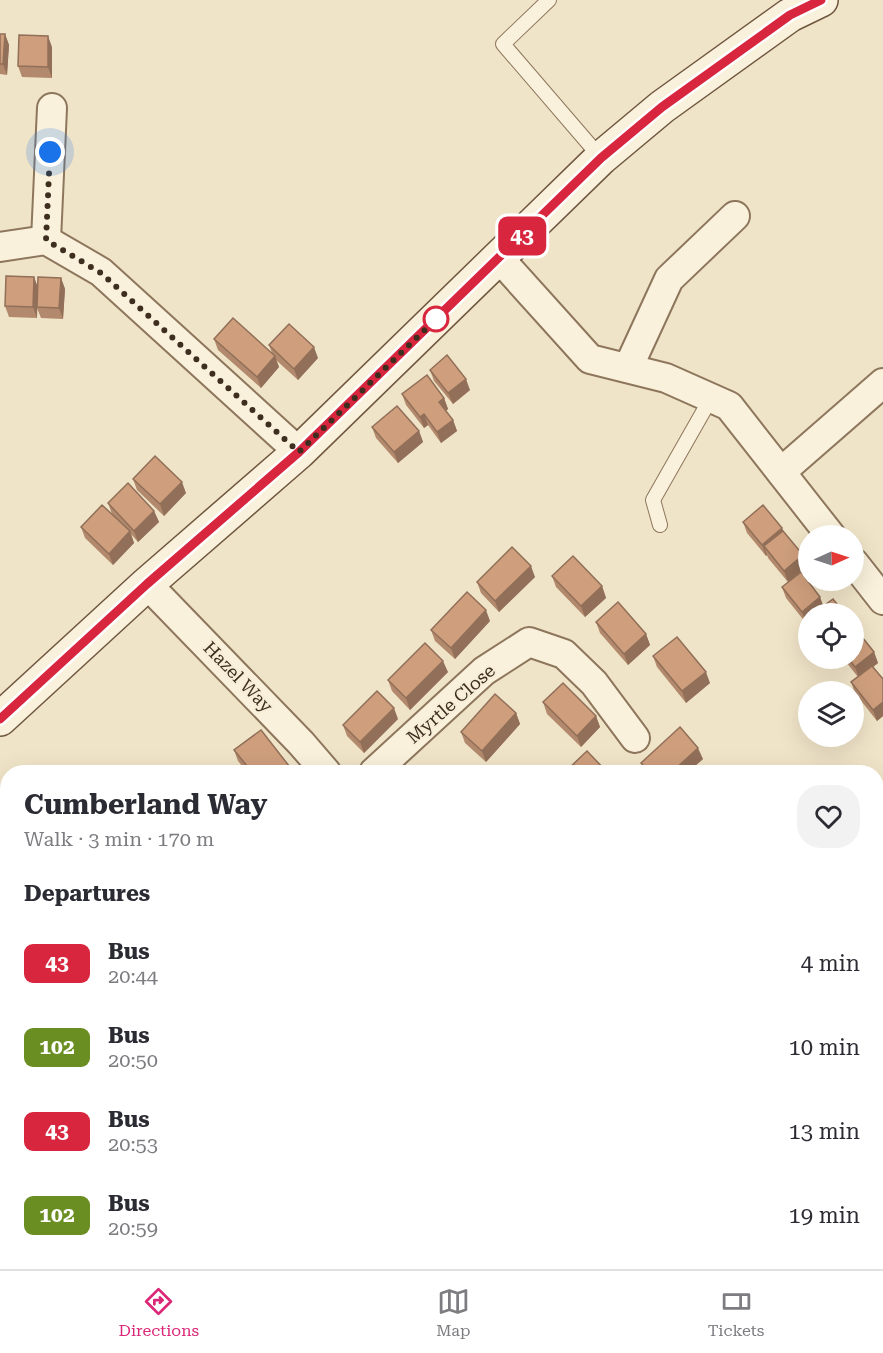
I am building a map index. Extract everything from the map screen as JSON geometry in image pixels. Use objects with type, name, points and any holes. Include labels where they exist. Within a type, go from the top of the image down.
[{"type":"street","points":[[0,719],[147,584],[299,452],[601,158],[662,107],[786,11],[821,0]]},
{"type":"street","points":[[46,240],[52,108]]},
{"type":"street","points":[[628,368],[669,279],[735,216]]},
{"type":"street","points":[[0,247],[46,240],[101,273],[299,452]]},
{"type":"street","points":[[499,258],[590,358],[666,378],[729,406],[822,525]]},
{"type":"street","points":[[780,472],[883,383]]},
{"type":"street","points":[[864,576],[883,600]]},
{"type":"street","name":"Hazel Way","points":[[147,584],[320,765]]},
{"type":"street","name":"Myrtle Close","points":[[382,765],[484,671],[530,642],[564,654],[594,683],[635,738]]},
{"type":"lane","points":[[549,0],[503,44],[601,158]]},
{"type":"lane","points":[[660,525],[653,500],[711,398]]},
{"type":"building","points":[[0,34],[5,34],[3,64],[0,64]]},
{"type":"building","points":[[19,35],[48,36],[48,67],[18,66]]},
{"type":"building","points":[[6,276],[34,277],[33,307],[5,306]]},
{"type":"building","points":[[38,277],[61,278],[59,308],[37,307]]},
{"type":"building","points":[[233,318],[275,356],[257,377],[214,339]]},
{"type":"building","points":[[289,324],[314,347],[294,369],[269,345]]},
{"type":"building","points":[[447,355],[466,379],[448,393],[430,370]]},
{"type":"building","points":[[427,375],[444,398],[439,402],[453,420],[437,432],[424,414],[420,417],[402,394]]},
{"type":"building","points":[[397,406],[419,431],[394,452],[372,427]]},
{"type":"building","points":[[155,456],[182,482],[160,504],[133,479]]},
{"type":"building","points":[[128,483],[154,511],[134,531],[108,503]]},
{"type":"building","points":[[102,505],[130,531],[109,554],[81,527]]},
{"type":"building","points":[[763,505],[782,528],[762,545],[743,522]]},
{"type":"building","points":[[783,531],[798,549],[798,559],[784,571],[764,546]]},
{"type":"building","points":[[512,547],[531,566],[495,601],[477,582]]},
{"type":"building","points":[[573,556],[602,586],[581,606],[552,576]]},
{"type":"building","points":[[798,574],[798,591],[815,591],[820,597],[813,603],[798,603],[798,607],[782,587]]},
{"type":"building","points":[[467,592],[486,610],[451,648],[431,630]]},
{"type":"building","points":[[618,602],[646,634],[624,654],[596,622]]},
{"type":"building","points":[[677,637],[706,672],[682,691],[653,656]]},
{"type":"building","points":[[864,640],[874,652],[864,660]]},
{"type":"building","points":[[425,643],[443,661],[406,698],[388,680]]},
{"type":"building","points":[[872,666],[883,679],[883,702],[873,710],[864,699],[864,681],[852,681]]},
{"type":"building","points":[[563,683],[596,716],[577,736],[543,702]]},
{"type":"building","points":[[377,691],[394,708],[360,742],[343,725]]},
{"type":"building","points":[[495,694],[516,713],[482,751],[461,732]]},
{"type":"building","points":[[680,727],[698,748],[680,765],[643,765],[641,763]]},
{"type":"building","points":[[261,730],[288,765],[246,765],[234,750]]},
{"type":"building","points":[[587,751],[600,765],[572,765]]},
{"type":"bus line","name":"43","points":[[0,719],[147,584],[299,452],[601,158],[662,107],[790,15],[821,0]]},
{"type":"route","points":[[50,152],[46,240],[101,273],[299,452],[436,319]]}]
